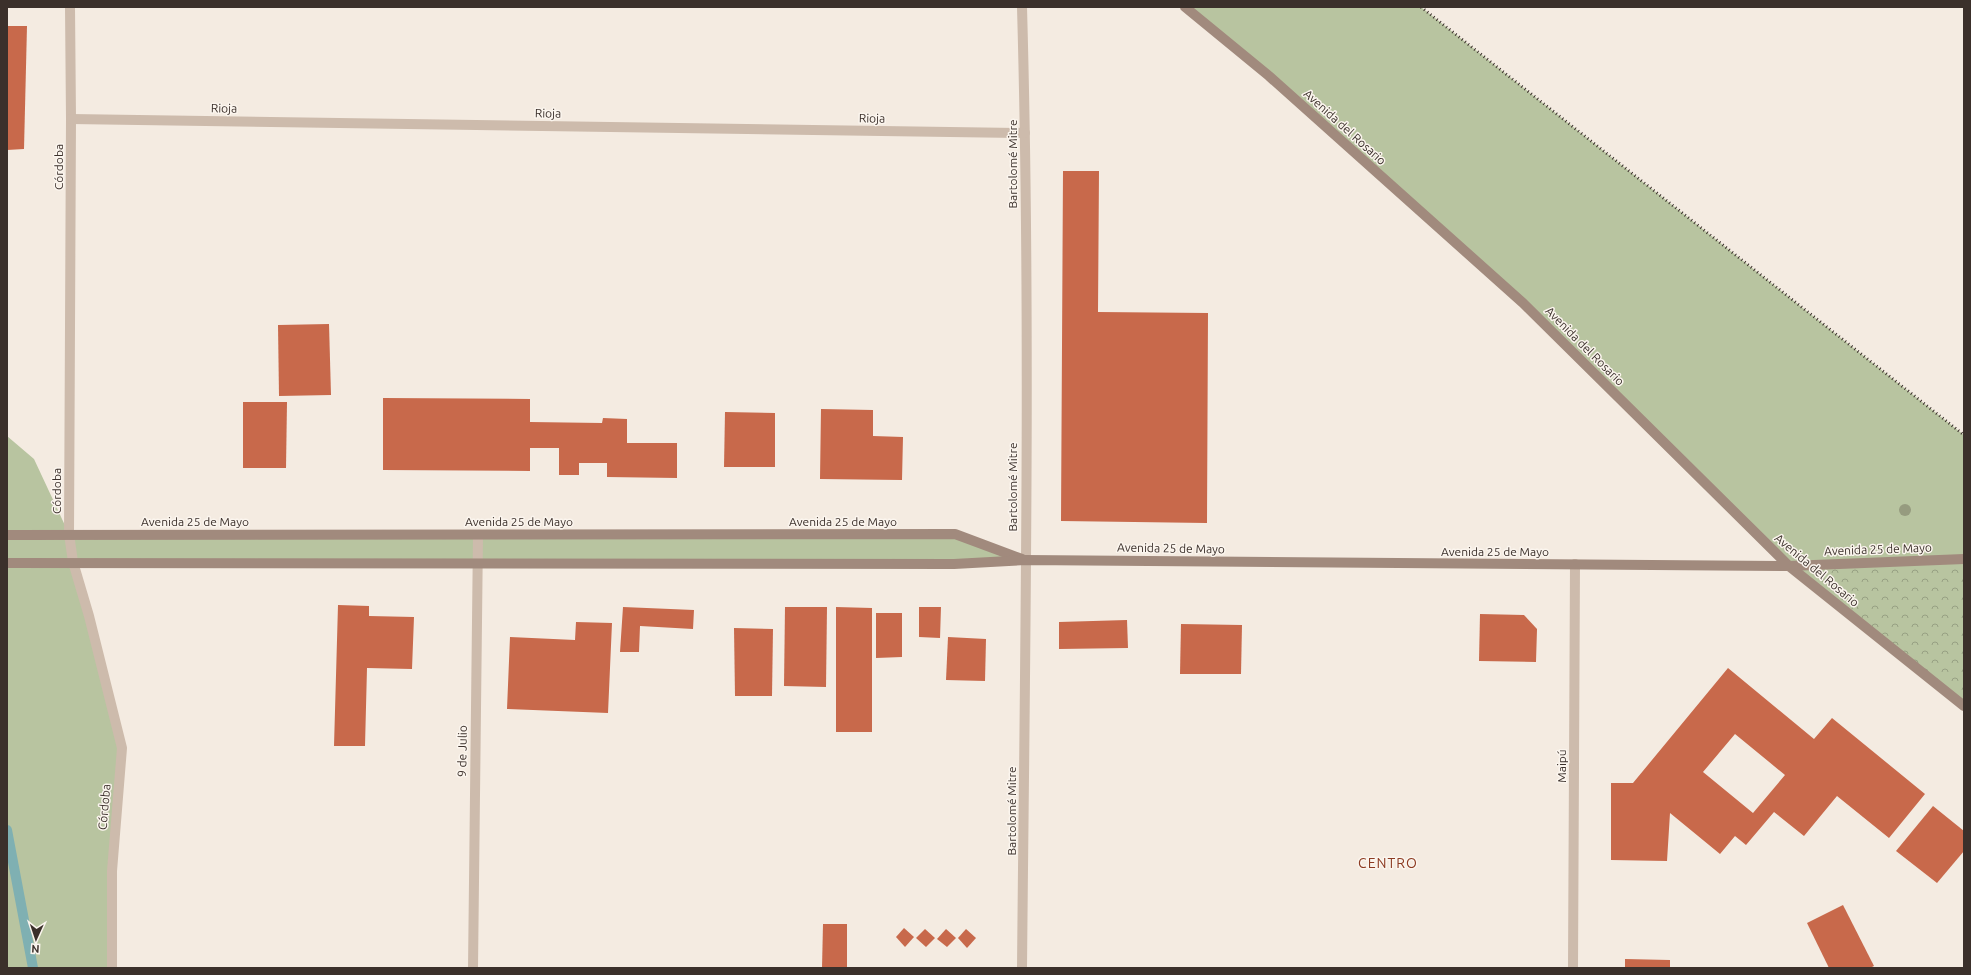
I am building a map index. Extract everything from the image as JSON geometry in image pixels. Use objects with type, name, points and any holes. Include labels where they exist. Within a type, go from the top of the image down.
[{"type":"main road","name":"Avenida del Rosario","points":[[1185,7],[1269,76],[1523,303],[1789,566],[1964,706]]},
{"type":"main road","name":"Avenida 25 de Mayo","points":[[7,535],[955,534],[1025,560]]},
{"type":"main road","name":"Avenida 25 de Mayo","points":[[7,563],[954,564],[1025,560],[1789,566],[1964,559]]},
{"type":"street","name":"Córdoba","points":[[70,7],[71,119],[69,534],[73,562],[89,616],[122,748],[112,871],[112,968]]},
{"type":"street","name":"Bartolomé Mitre","points":[[1022,7],[1025,133],[1025,560],[1022,968]]},
{"type":"street","name":"Rioja","points":[[71,119],[1025,133]]},
{"type":"street","name":"9 de Julio","points":[[473,968],[478,535]]},
{"type":"street","name":"Maipú","points":[[1573,968],[1575,564]]},
{"type":"green space","points":[[1185,7],[1421,7],[1964,435],[1964,706],[1789,566],[1523,303]]},
{"type":"green space","points":[[7,436],[34,459],[69,534],[955,534],[1025,560],[73,562],[122,748],[112,968],[7,968]]},
{"type":"green space","points":[[1964,559],[1964,706],[1789,566]]},
{"type":"building","points":[[7,26],[27,26],[24,149],[7,150]]},
{"type":"building","points":[[1063,171],[1099,171],[1098,312],[1208,313],[1207,523],[1061,521]]},
{"type":"building","points":[[329,324],[331,395],[279,396],[278,325]]},
{"type":"building","points":[[383,398],[530,399],[530,422],[602,423],[603,418],[627,419],[627,443],[677,443],[677,478],[607,477],[607,463],[579,463],[579,475],[559,475],[559,448],[530,448],[530,471],[383,470]]},
{"type":"building","points":[[243,402],[287,402],[286,468],[243,468]]},
{"type":"building","points":[[821,409],[873,410],[873,436],[903,437],[902,480],[820,479]]},
{"type":"building","points":[[725,412],[775,413],[775,467],[724,467]]},
{"type":"building","points":[[338,605],[369,606],[369,616],[414,617],[412,669],[367,668],[365,746],[334,746]]},
{"type":"building","points":[[623,607],[694,610],[693,629],[640,626],[639,652],[620,652]]},
{"type":"building","points":[[785,607],[827,607],[826,687],[784,686]]},
{"type":"building","points":[[836,607],[872,608],[872,732],[836,732]]},
{"type":"building","points":[[919,607],[941,607],[940,638],[919,637]]},
{"type":"building","points":[[876,613],[902,613],[902,657],[876,658]]},
{"type":"building","points":[[1480,614],[1524,615],[1537,629],[1536,662],[1479,661]]},
{"type":"building","points":[[1127,620],[1128,648],[1059,649],[1059,622]]},
{"type":"building","points":[[576,622],[612,623],[608,713],[507,709],[510,637],[575,640]]},
{"type":"building","points":[[1181,624],[1242,625],[1241,674],[1180,674]]},
{"type":"building","points":[[734,628],[773,629],[772,696],[735,696]]},
{"type":"building","points":[[948,637],[986,639],[985,681],[946,680]]},
{"type":"building","points":[[1728,668],[1814,739],[1832,718],[1925,794],[1889,838],[1837,796],[1804,836],[1774,812],[1746,845],[1735,836],[1720,854],[1670,813],[1667,861],[1611,860],[1611,783],[1633,783]],"holes":[[[1735,734],[1785,775],[1753,813],[1703,772]]]},
{"type":"building","points":[[1933,806],[1964,831],[1964,851],[1937,883],[1896,851]]},
{"type":"building","points":[[1843,905],[1874,966],[1870,968],[1829,968],[1807,923]]},
{"type":"building","points":[[823,924],[847,924],[847,968],[822,968]]},
{"type":"building","points":[[904,928],[914,937],[905,947],[896,937]]},
{"type":"building","points":[[925,929],[935,938],[926,947],[916,938]]},
{"type":"building","points":[[946,929],[956,938],[947,947],[937,939]]},
{"type":"building","points":[[966,929],[976,938],[967,948],[958,938]]},
{"type":"building","points":[[1625,959],[1670,960],[1670,968],[1625,968]]},
{"type":"waterway","points":[[7,830],[33,968]]},
{"type":"railway","points":[[1421,7],[1964,435]]},
{"type":"district","name":"CENTRO","points":[[1388,863]]}]
